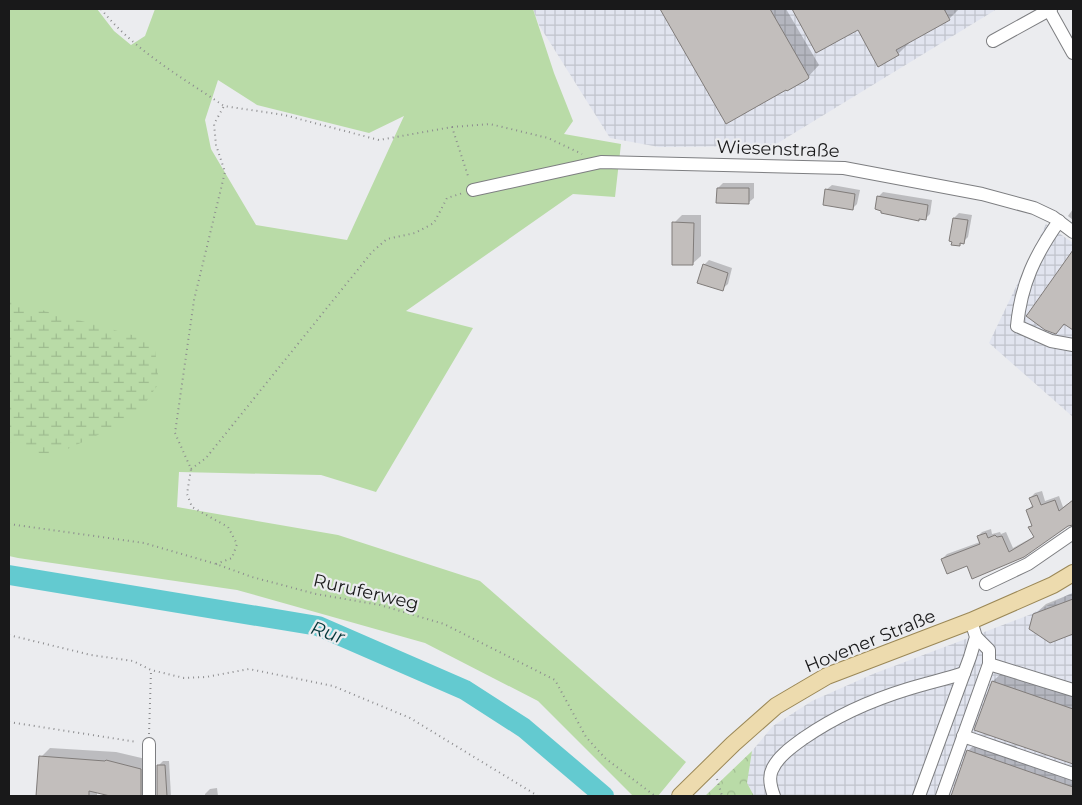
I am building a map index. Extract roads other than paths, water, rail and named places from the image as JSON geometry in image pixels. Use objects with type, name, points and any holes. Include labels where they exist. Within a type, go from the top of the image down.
[{"type":"main road","name":"Hovener Straße","points":[[680,796],[710,774],[776,706],[827,676],[971,621],[1053,586],[1073,574]]},
{"type":"street","points":[[993,41],[1050,9],[1073,53]]},
{"type":"street","name":"Wiesenstraße","points":[[473,190],[600,162],[844,168],[982,194],[1034,208],[1059,221],[1073,232]]},
{"type":"street","points":[[1059,221],[1033,261],[1019,307],[1017,326],[1051,341],[1073,345]]},
{"type":"street","points":[[986,584],[1028,564],[1073,532]]},
{"type":"street","points":[[942,796],[989,664],[990,650],[976,637],[971,621]]},
{"type":"street","points":[[919,796],[976,637]]},
{"type":"street","points":[[989,664],[1073,690]]},
{"type":"street","points":[[774,796],[770,780],[771,770],[793,745],[813,732],[857,707],[907,689],[964,673]]},
{"type":"street","points":[[964,736],[1073,774]]},
{"type":"street","points":[[149,744],[149,796]]},
{"type":"waterway","name":"Rur","points":[[9,575],[318,626],[465,690],[524,728],[604,796]]}]
